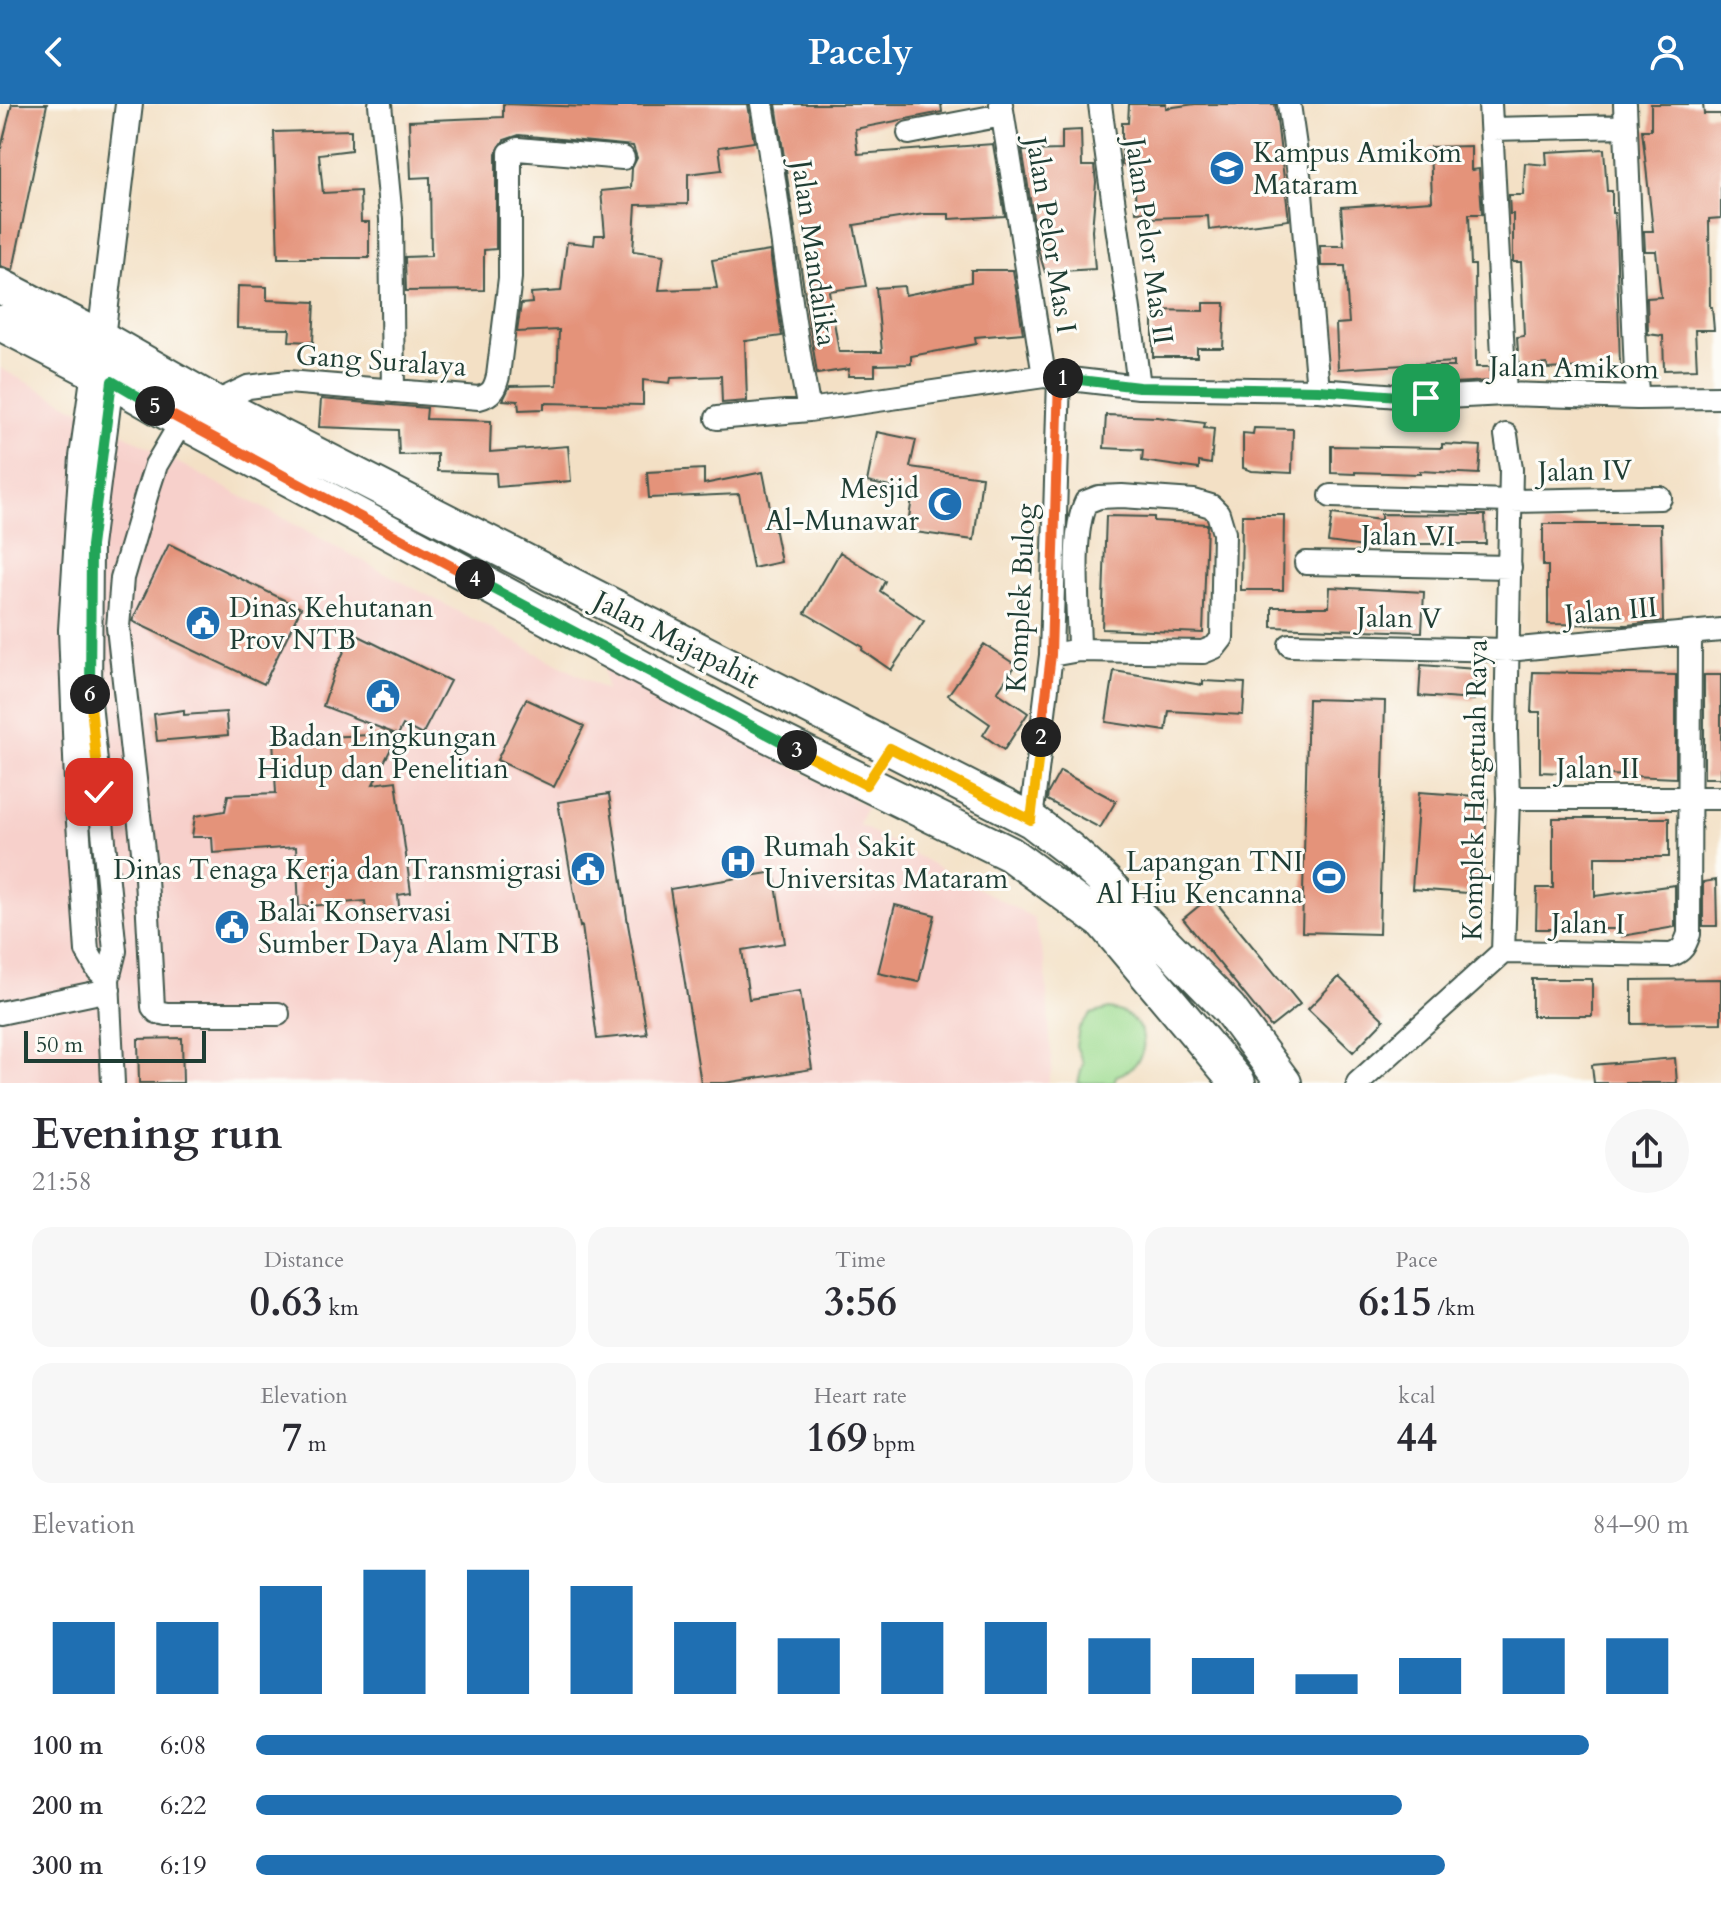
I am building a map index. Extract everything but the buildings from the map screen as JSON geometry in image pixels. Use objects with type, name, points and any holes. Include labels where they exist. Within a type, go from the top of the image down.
[{"type":"main road","name":"Jalan Majapahit","points":[[0,286],[101,338],[215,403],[1031,820],[1102,879],[1229,1009],[1284,1083]]},
{"type":"main road","name":"Jalan Majapahit","points":[[0,323],[744,723],[1010,854],[1103,922],[1238,1083]]},
{"type":"main road","points":[[866,785],[890,748]]},
{"type":"street","points":[[101,338],[129,104]]},
{"type":"street","points":[[380,104],[391,219],[393,391]]},
{"type":"street","name":"Jalan Mandalika","points":[[762,104],[797,349],[809,410]]},
{"type":"street","name":"Jalan Pelor Mas II","points":[[1100,104],[1139,387]]},
{"type":"street","points":[[1289,104],[1300,182],[1318,390]]},
{"type":"street","points":[[1490,104],[1505,394]]},
{"type":"street","points":[[909,133],[1002,109]]},
{"type":"street","name":"Jalan Pelor Mas I","points":[[1002,109],[1051,376]]},
{"type":"street","points":[[1492,129],[1625,115],[1637,398]]},
{"type":"street","name":"Gang Suralaya","points":[[215,403],[248,387],[288,382],[479,398],[488,396],[495,386],[510,278],[509,167],[513,150],[623,158]]},
{"type":"street","points":[[102,376],[91,562],[90,702],[115,951],[108,984],[113,1083]]},
{"type":"street","name":"Jalan Amikom","points":[[717,418],[809,410],[1051,376],[1139,387],[1318,390],[1426,398],[1505,394],[1721,397]]},
{"type":"street","name":"Komplek Bulog","points":[[1031,820],[1051,655],[1051,376]]},
{"type":"street","points":[[182,421],[156,465],[143,505],[122,578],[118,627],[146,878],[153,1007],[157,1012],[167,1014],[278,1014]]},
{"type":"street","name":"Komplek Hangtuah Raya","points":[[1358,1083],[1503,952],[1511,501],[1511,469],[1506,435]]},
{"type":"street","points":[[1051,655],[1079,650],[1203,652],[1215,647],[1222,638],[1224,533],[1218,513],[1211,506],[1194,501],[1122,496],[1099,497],[1086,502],[1080,515],[1078,553],[1079,650]]},
{"type":"street","name":"Jalan IV","points":[[1331,496],[1511,501],[1660,498]]},
{"type":"street","name":"Jalan VI","points":[[1306,563],[1510,567]]},
{"type":"street","name":"Jalan III","points":[[1507,650],[1721,630]]},
{"type":"street","points":[[1688,798],[1690,634]]},
{"type":"street","name":"Jalan V","points":[[1290,645],[1507,650]]},
{"type":"street","name":"Jalan II","points":[[1508,798],[1721,798]]},
{"type":"street","name":"Jalan I","points":[[1503,952],[1671,955],[1680,952],[1689,934],[1688,798]]},
{"type":"street","points":[[0,1013],[108,984]]},
{"type":"shaded area","points":[[0,368],[606,690],[603,664],[866,806],[859,825],[1034,918],[1045,964],[1052,1069],[1048,1083],[0,1083]]},
{"type":"green space","points":[[1109,1009],[1123,1013],[1140,1029],[1143,1040],[1138,1061],[1116,1076],[1114,1083],[1078,1083],[1083,1063],[1076,1046],[1079,1028],[1091,1014]]},
{"type":"place","name":"Kampus Amikom Mataram","points":[[1227,168]]},
{"type":"place","name":"Mesjid Al-Munawar","points":[[945,504]]},
{"type":"place","name":"Dinas Kehutanan Prov NTB","points":[[203,623]]},
{"type":"place","name":"Badan Lingkungan Hidup dan Penelitian","points":[[383,696]]},
{"type":"place","name":"Rumah Sakit Universitas Mataram","points":[[738,862]]},
{"type":"place","name":"Dinas Tenaga Kerja dan Transmigrasi","points":[[588,869]]},
{"type":"place","name":"Lapangan TNI Al Hiu Kencanna","points":[[1329,877]]},
{"type":"place","name":"Balai Konservasi Sumber Daya Alam NTB","points":[[232,927]]},
{"type":"route","points":[[99,792],[90,702],[91,546],[112,381],[744,723],[866,785],[890,748],[1031,820],[1051,655],[1059,377],[1139,387],[1318,390],[1426,398]]}]
